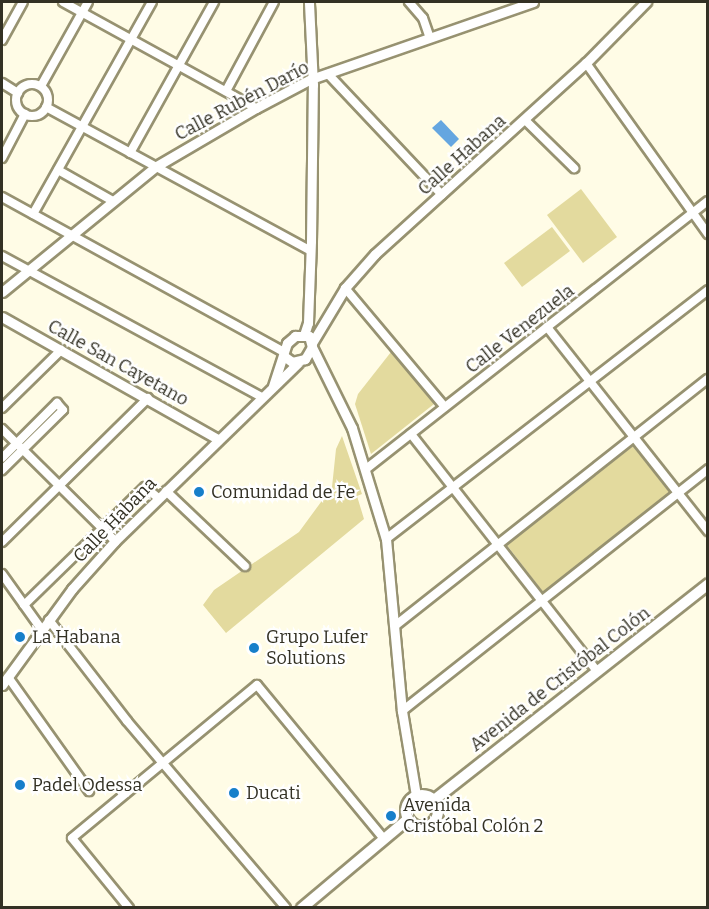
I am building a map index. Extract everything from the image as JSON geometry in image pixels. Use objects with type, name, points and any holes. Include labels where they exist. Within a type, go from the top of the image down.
[{"type":"main road","name":"Avenida de Cristóbal Colón","points":[[434,801],[708,584]]},
{"type":"main road","points":[[303,908],[408,819],[409,801],[416,796],[434,801],[437,815],[433,823],[421,827],[408,819]]},
{"type":"street","points":[[2,40],[23,2]]},
{"type":"street","points":[[63,2],[256,108]]},
{"type":"street","points":[[41,86],[88,2]]},
{"type":"street","points":[[33,214],[153,2]]},
{"type":"street","points":[[130,153],[213,2]]},
{"type":"street","points":[[226,92],[274,2]]},
{"type":"street","points":[[304,335],[308,323],[311,79],[309,2]]},
{"type":"street","points":[[409,2],[423,18],[430,38]]},
{"type":"street","name":"Calle Rubén Darío","points":[[2,292],[111,200],[155,167],[256,108],[311,79],[430,38],[512,5],[533,2]]},
{"type":"street","name":"Calle Habana","points":[[2,686],[49,620],[115,542],[302,361],[345,288],[375,254],[525,120],[646,2]]},
{"type":"street","points":[[586,63],[708,234]]},
{"type":"street","points":[[328,74],[442,195]]},
{"type":"street","points":[[2,83],[18,93]]},
{"type":"street","points":[[31,84],[41,86],[47,94],[46,107],[35,116],[25,114],[16,103],[18,93],[31,84]]},
{"type":"street","points":[[46,107],[309,250]]},
{"type":"street","points":[[2,158],[25,114]]},
{"type":"street","points":[[525,120],[574,168]]},
{"type":"street","points":[[57,170],[111,200]]},
{"type":"street","points":[[2,197],[72,233],[284,355],[320,366]]},
{"type":"street","name":"Calle Venezuela","points":[[366,469],[708,201]]},
{"type":"street","points":[[2,256],[266,395]]},
{"type":"street","points":[[345,288],[445,407]]},
{"type":"street","points":[[386,539],[708,290]]},
{"type":"street","name":"Calle San Cayetano","points":[[2,316],[219,439]]},
{"type":"street","points":[[548,327],[708,531]]},
{"type":"street","points":[[284,355],[295,336],[304,335]]},
{"type":"street","points":[[304,335],[312,345],[320,366],[352,428],[386,539],[396,625],[402,711],[416,796]]},
{"type":"street","points":[[2,408],[61,350]]},
{"type":"street","name":"Calle Habana","points":[[266,395],[284,355]]},
{"type":"street","points":[[396,625],[708,379]]},
{"type":"street","points":[[2,542],[148,398]]},
{"type":"street","points":[[2,458],[19,447],[63,410],[57,403],[19,447],[2,470]]},
{"type":"street","points":[[2,429],[115,542]]},
{"type":"street","points":[[411,434],[597,671]]},
{"type":"street","points":[[402,711],[708,469]]},
{"type":"street","points":[[24,605],[145,487],[162,495],[245,566]]},
{"type":"street","points":[[2,574],[42,630]]},
{"type":"street","points":[[49,620],[127,721],[164,761],[286,908]]},
{"type":"street","points":[[8,676],[89,791]]},
{"type":"street","points":[[129,908],[72,838],[257,685],[384,839]]},
{"type":"shaded area","points":[[581,189],[617,237],[583,263],[547,215]]},
{"type":"shaded area","points":[[552,227],[570,251],[522,287],[504,263]]},
{"type":"shaded area","points":[[391,352],[434,404],[371,454],[355,404],[358,394]]},
{"type":"shaded area","points":[[342,436],[362,494],[357,496],[364,519],[226,633],[203,605],[214,590],[299,532],[332,487],[336,449]]},
{"type":"shaded area","points":[[633,446],[670,493],[543,592],[506,544]]},
{"type":"water","points":[[441,120],[459,139],[451,147],[432,128]]},
{"type":"place","name":"Comunidad de Fe","points":[[199,492]]},
{"type":"place","name":"La Habana","points":[[20,637]]},
{"type":"place","name":"Grupo Lufer Solutions","points":[[254,648]]},
{"type":"place","name":"Padel Odessa","points":[[20,785]]},
{"type":"place","name":"Ducati","points":[[234,793]]},
{"type":"place","name":"Avenida Cristóbal Colón 2","points":[[391,816]]}]
